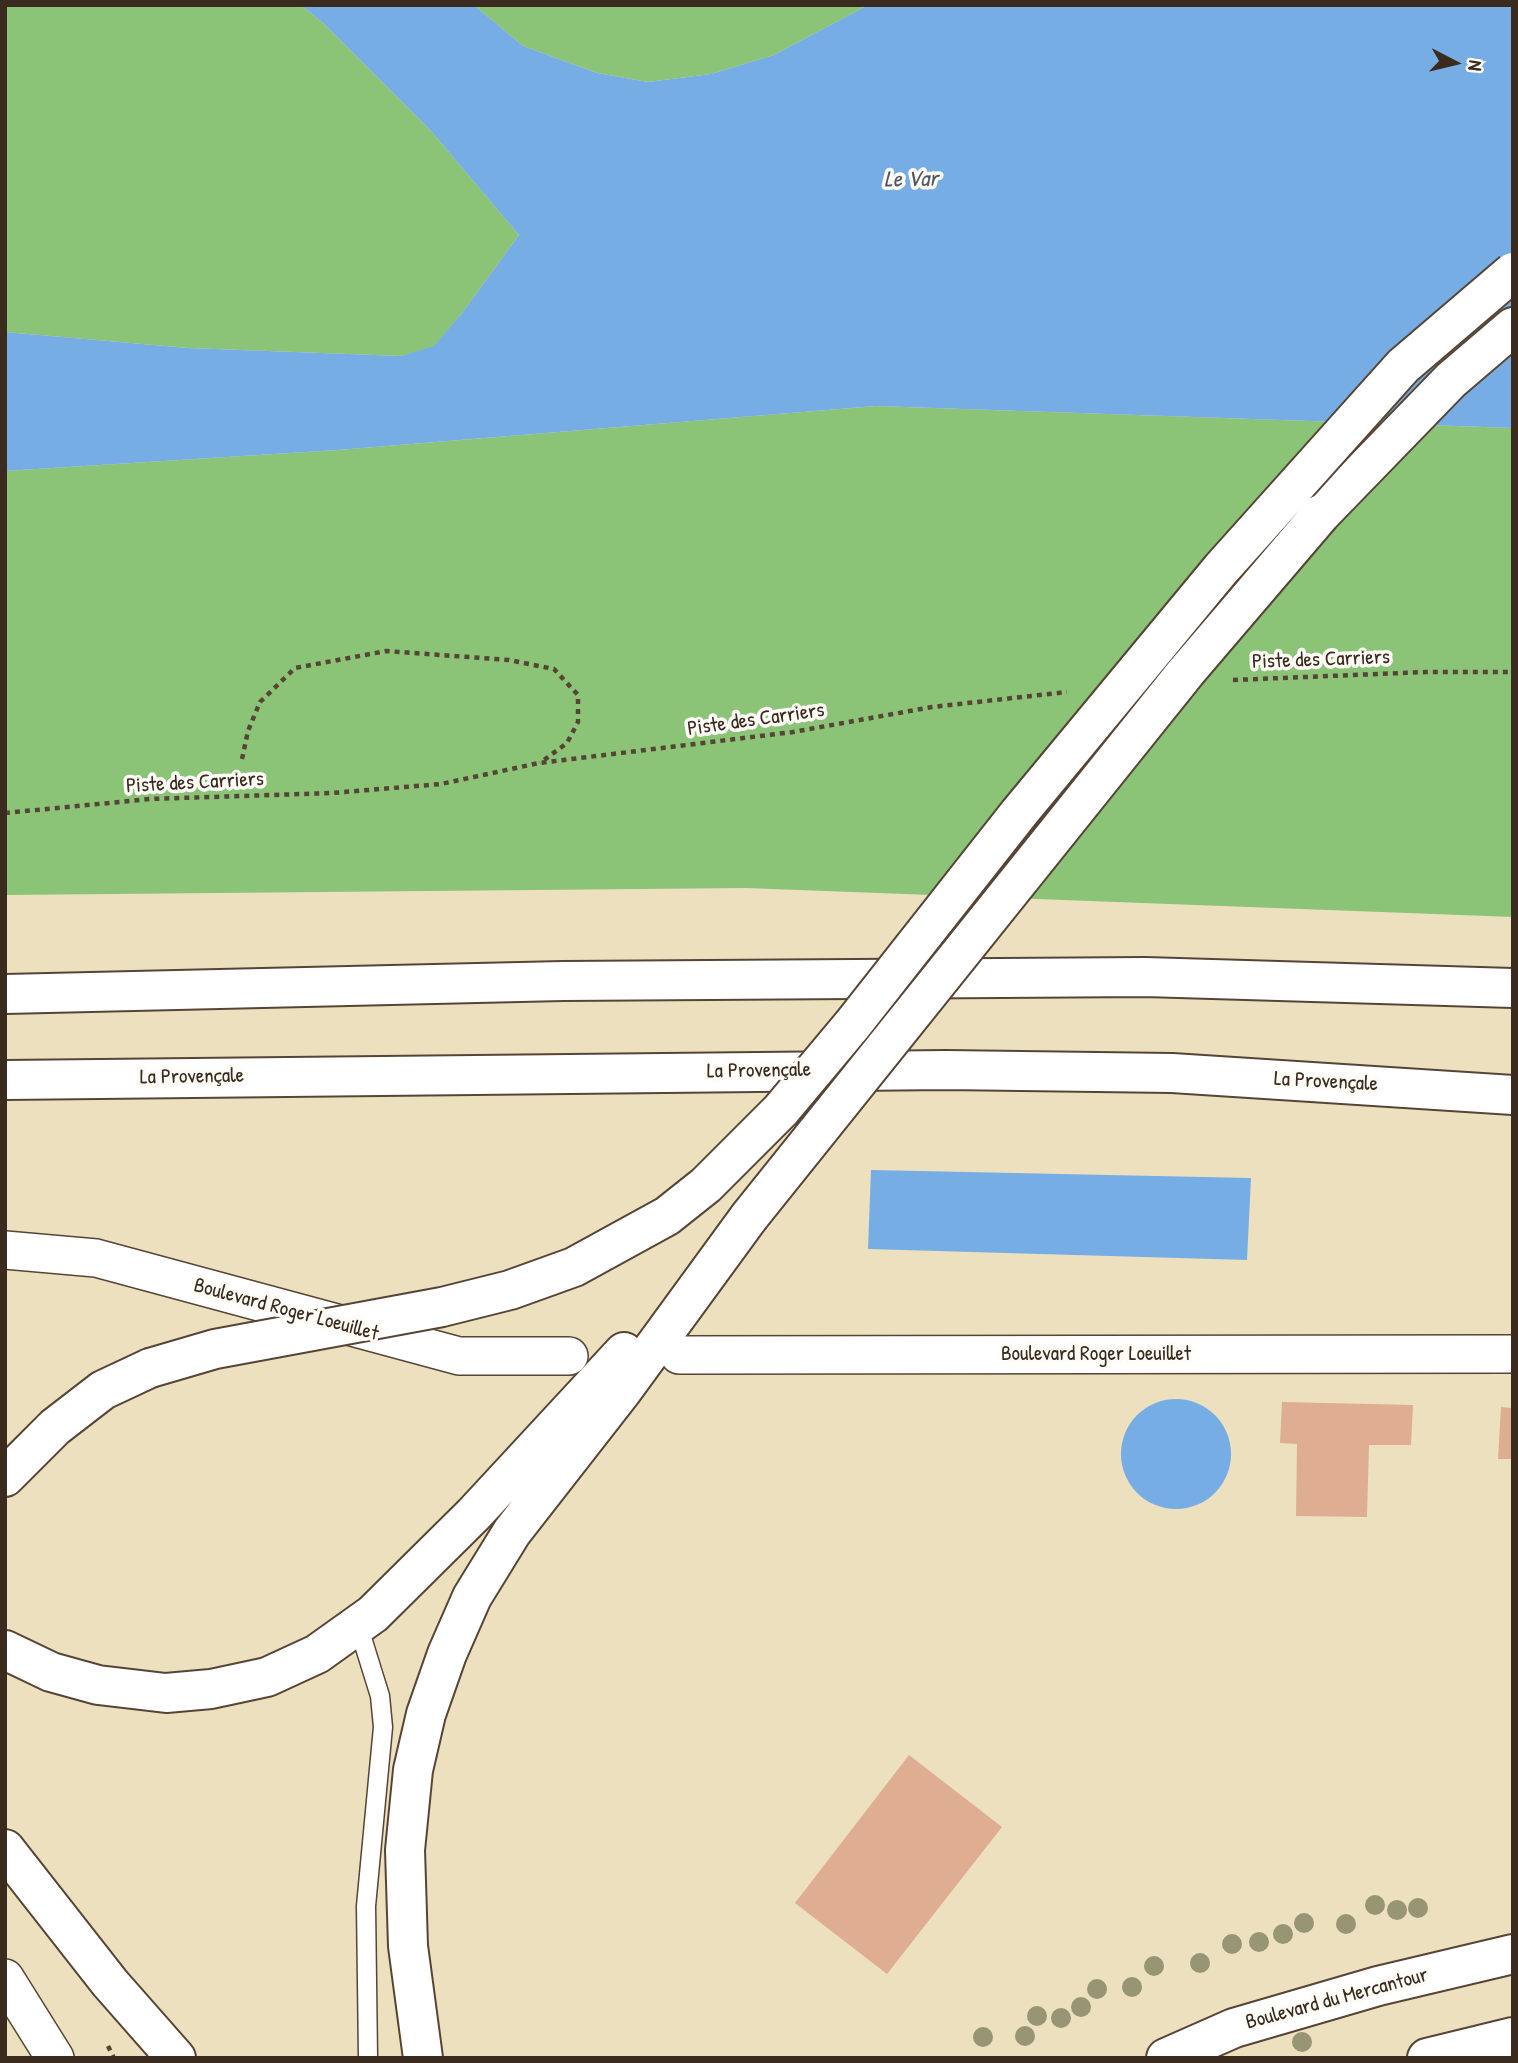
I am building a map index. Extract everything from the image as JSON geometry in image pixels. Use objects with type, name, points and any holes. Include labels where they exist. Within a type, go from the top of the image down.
[{"type":"main road","points":[[5,1477],[64,1419],[103,1390],[150,1368],[215,1349],[442,1307],[510,1290],[574,1267],[667,1216],[706,1185],[781,1110],[853,1024],[1019,813],[1220,569],[1403,366],[1513,272]]},
{"type":"main road","points":[[423,2058],[408,1946],[405,1850],[413,1770],[426,1714],[447,1654],[472,1597],[512,1532],[622,1391],[749,1217],[1186,672],[1312,525],[1451,380],[1513,327]]},
{"type":"main road","points":[[5,994],[563,981],[1145,977],[1513,988]]},
{"type":"main road","name":"La Provençale","points":[[5,1080],[946,1070],[1172,1073],[1513,1095]]},
{"type":"main road","points":[[5,1650],[51,1672],[98,1685],[166,1693],[211,1689],[267,1677],[317,1654],[373,1614],[474,1514],[749,1217]]},
{"type":"main road","points":[[5,1849],[110,1983],[176,2058]]},
{"type":"main road","name":"Boulevard du Mercantour","points":[[1167,2058],[1234,2028],[1378,1986],[1513,1954]]},
{"type":"main road","points":[[110,1983],[145,2058]]},
{"type":"main road","points":[[1427,2058],[1513,2036]]},
{"type":"street","name":"Boulevard Roger Loeuillet","points":[[5,1250],[96,1258],[460,1356],[569,1356]]},
{"type":"street","name":"Boulevard Roger Loeuillet","points":[[678,1355],[1513,1354]]},
{"type":"street","points":[[5,1978],[55,2058]]},
{"type":"lane","points":[[358,1625],[380,1696],[383,1727],[366,1906],[368,2058]]},
{"type":"path","points":[[242,760],[248,730],[260,702],[295,668],[386,651],[509,660],[554,669],[578,695],[578,722],[567,743],[539,763]]},
{"type":"path","name":"Piste des Carriers","points":[[1223,680],[1426,672],[1513,672]]},
{"type":"path","name":"Piste des Carriers","points":[[5,813],[150,799],[332,793],[441,784],[539,763],[793,733],[932,707],[1071,691]]},
{"type":"green space","points":[[5,5],[301,5],[323,23],[431,131],[519,235],[434,347],[401,356],[188,348],[5,332]]},
{"type":"green space","points":[[474,5],[868,5],[774,55],[711,74],[648,82],[597,73],[523,46]]},
{"type":"green space","points":[[876,406],[1513,428],[1513,917],[746,888],[5,895],[5,471],[338,450]]},
{"type":"water","name":"Le Var","points":[[301,5],[474,5],[523,46],[597,73],[648,82],[711,74],[774,55],[868,5],[1513,5],[1513,428],[876,406],[338,450],[5,471],[5,332],[188,348],[401,356],[434,346],[462,313],[519,235],[431,131],[323,23]]},
{"type":"water","points":[[871,1170],[1251,1178],[1247,1260],[868,1249]]},
{"type":"water","points":[[1176,1399],[1197,1403],[1215,1415],[1227,1433],[1231,1454],[1227,1475],[1215,1493],[1197,1505],[1176,1509],[1155,1505],[1137,1493],[1125,1475],[1121,1454],[1125,1433],[1137,1415],[1155,1403]]},
{"type":"building","points":[[1282,1402],[1413,1405],[1411,1445],[1369,1445],[1367,1517],[1296,1516],[1297,1444],[1280,1443]]},
{"type":"building","points":[[1501,1407],[1513,1408],[1513,1459],[1498,1459]]},
{"type":"building","points":[[909,1755],[1002,1827],[887,1974],[795,1903]]}]
